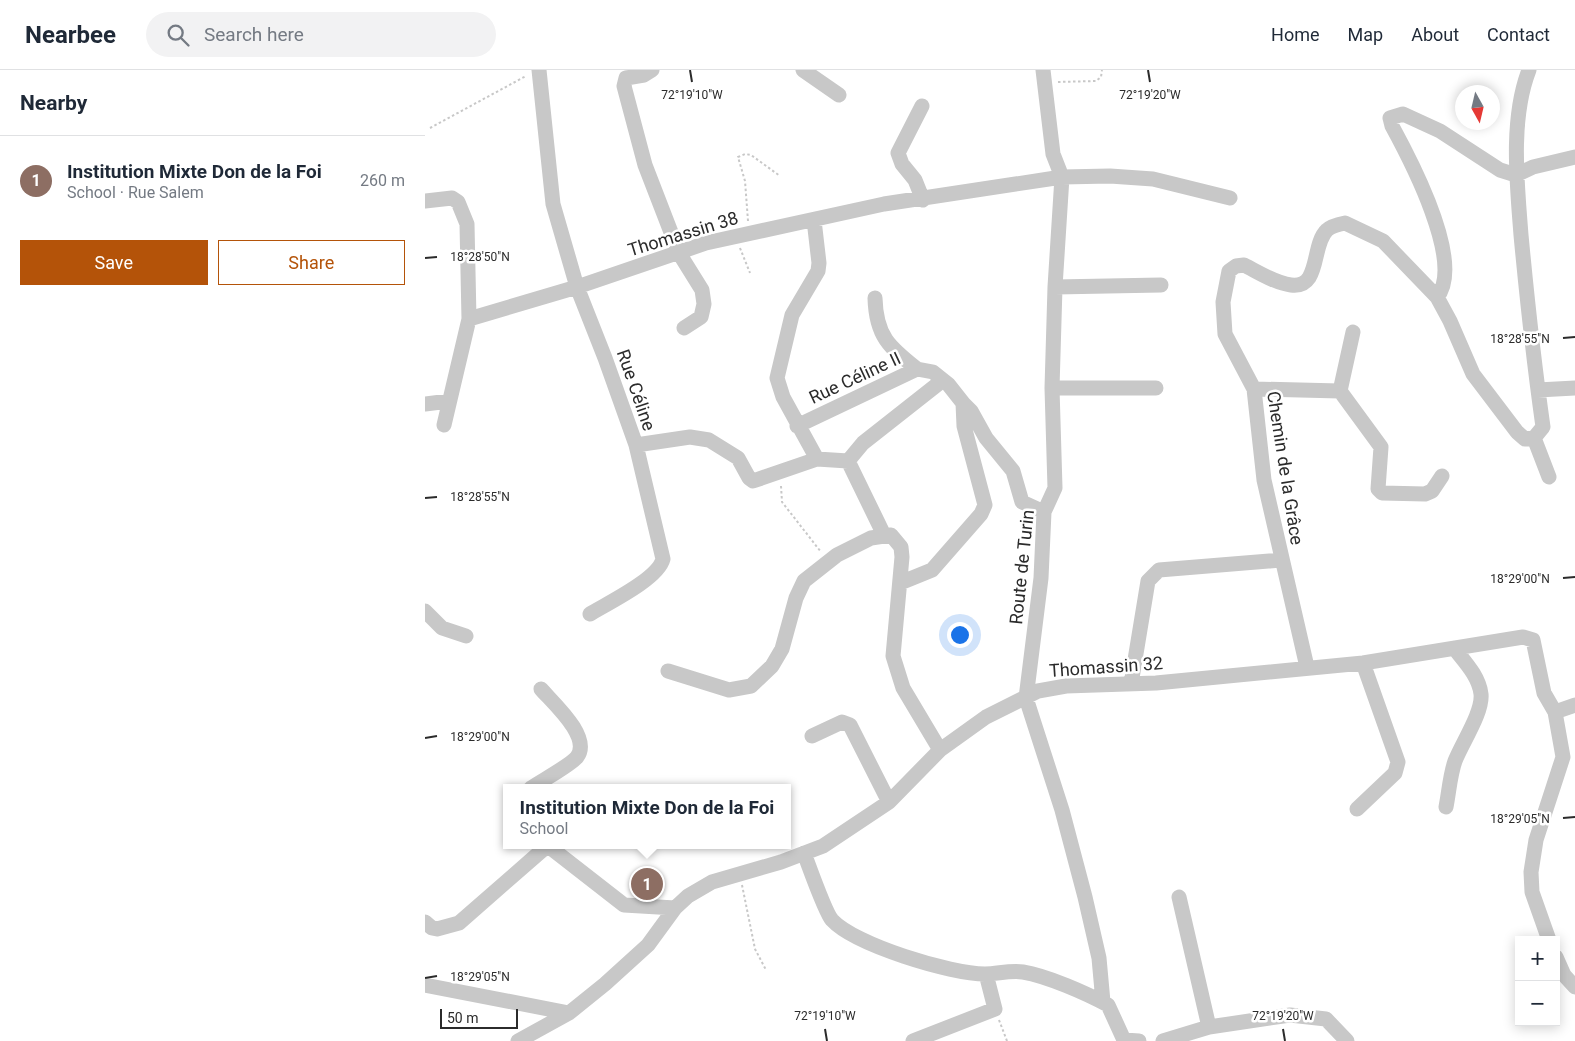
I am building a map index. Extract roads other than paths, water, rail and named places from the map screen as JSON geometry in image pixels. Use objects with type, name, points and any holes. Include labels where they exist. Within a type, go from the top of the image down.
[{"type":"street","points":[[652,70],[644,75],[627,78],[624,86],[645,164],[679,253],[702,290],[704,304],[701,317],[684,328]]},
{"type":"street","points":[[803,70],[839,95]]},
{"type":"street","points":[[1529,70],[1521,91],[1516,175],[1528,317],[1543,427],[1534,438],[1525,439],[1517,432],[1473,374],[1450,321],[1437,297],[1442,290],[1443,282],[1442,250],[1434,218],[1429,201],[1392,126],[1391,118],[1403,114],[1440,131],[1500,170],[1516,175],[1533,167],[1575,157]]},
{"type":"street","name":"Rue Céline","points":[[534,72],[553,204],[577,287],[636,445],[689,437],[709,440],[738,458],[749,478],[753,481],[817,459],[848,461]]},
{"type":"street","name":"Route de Turin","points":[[1044,76],[1053,154],[1062,177],[1055,286],[1052,388],[1055,488],[1043,512],[1041,578],[1026,698],[1062,810],[1085,897],[1099,958],[1103,1002]]},
{"type":"street","points":[[922,106],[898,153],[902,164],[915,180],[923,200]]},
{"type":"street","name":"Thomassin 38","points":[[469,319],[577,287],[706,243],[884,204],[923,200],[1062,177],[1110,176],[1153,180],[1230,198]]},
{"type":"street","points":[[425,201],[452,198],[458,202],[467,224],[469,319],[443,425]]},
{"type":"street","name":"Rue Céline II","points":[[814,220],[819,263],[818,271],[793,315],[777,378],[783,397],[797,426],[817,459]]},
{"type":"street","name":"Chemin de la Grâce","points":[[1307,667],[1264,480],[1254,389],[1225,334],[1223,302],[1229,271],[1236,266],[1244,266],[1290,285],[1301,285],[1311,278],[1319,242],[1328,228],[1345,223],[1383,241],[1437,297]]},
{"type":"street","points":[[1055,286],[1161,285]]},
{"type":"street","points":[[875,298],[875,318],[879,329],[897,354],[917,369]]},
{"type":"street","points":[[1353,332],[1340,391],[1381,447],[1378,489],[1382,493],[1425,494],[1432,491],[1443,476]]},
{"type":"street","name":"Rue Céline II","points":[[797,426],[917,369],[933,372],[943,380],[971,411],[986,438],[1013,471],[1022,502],[1043,512]]},
{"type":"street","points":[[884,535],[848,461],[863,443],[943,380]]},
{"type":"street","points":[[1052,388],[1157,388]]},
{"type":"street","points":[[1538,390],[1575,388]]},
{"type":"street","points":[[1254,389],[1340,391]]},
{"type":"street","points":[[425,404],[449,401]]},
{"type":"street","points":[[900,583],[932,570],[981,514],[985,505],[964,426],[963,403]]},
{"type":"street","points":[[1534,438],[1549,478]]},
{"type":"street","points":[[590,614],[652,575],[662,565],[662,551],[636,445]]},
{"type":"street","points":[[668,671],[729,690],[751,686],[772,666],[782,649],[796,598],[804,581],[827,560],[871,538],[891,535],[901,547],[900,583],[893,656],[903,688],[940,750]]},
{"type":"street","points":[[1131,684],[1148,580],[1154,574],[1159,570],[1281,560]]},
{"type":"street","points":[[425,611],[442,628],[467,636]]},
{"type":"street","name":"Thomassin 32","points":[[518,1041],[569,1013],[605,984],[648,945],[675,908],[688,896],[712,882],[739,876],[823,846],[889,802],[940,750],[985,717],[1038,691],[1066,686],[1131,684],[1363,663],[1523,637],[1533,640],[1545,693],[1555,712]]},
{"type":"street","points":[[1446,807],[1455,763],[1475,719],[1481,696],[1479,684],[1454,648]]},
{"type":"street","points":[[1357,809],[1395,773],[1398,762],[1363,663]]},
{"type":"street","points":[[537,784],[577,757],[580,747],[575,728],[541,689]]},
{"type":"street","points":[[1548,936],[1532,892],[1531,872],[1536,840],[1563,756],[1555,712],[1575,705]]},
{"type":"street","points":[[812,736],[842,722],[849,725],[889,802]]},
{"type":"street","points":[[425,922],[432,928],[437,929],[459,923],[544,849]]},
{"type":"street","points":[[551,849],[624,905],[675,908]]},
{"type":"street","points":[[804,853],[831,920],[848,932],[875,945],[932,966],[985,974],[1023,972],[1077,990],[1109,1005],[1124,1040],[1139,1041]]},
{"type":"street","points":[[1179,897],[1209,1027]]},
{"type":"street","points":[[1560,966],[1564,975],[1575,986]]},
{"type":"street","points":[[913,1041],[995,1009],[985,974]]},
{"type":"street","points":[[425,985],[569,1013]]},
{"type":"street","points":[[1163,1041],[1209,1027],[1290,1015],[1326,1019],[1347,1041]]},
{"type":"place","name":"Institution Mixte Don de la Foi","points":[[647,884]]}]
